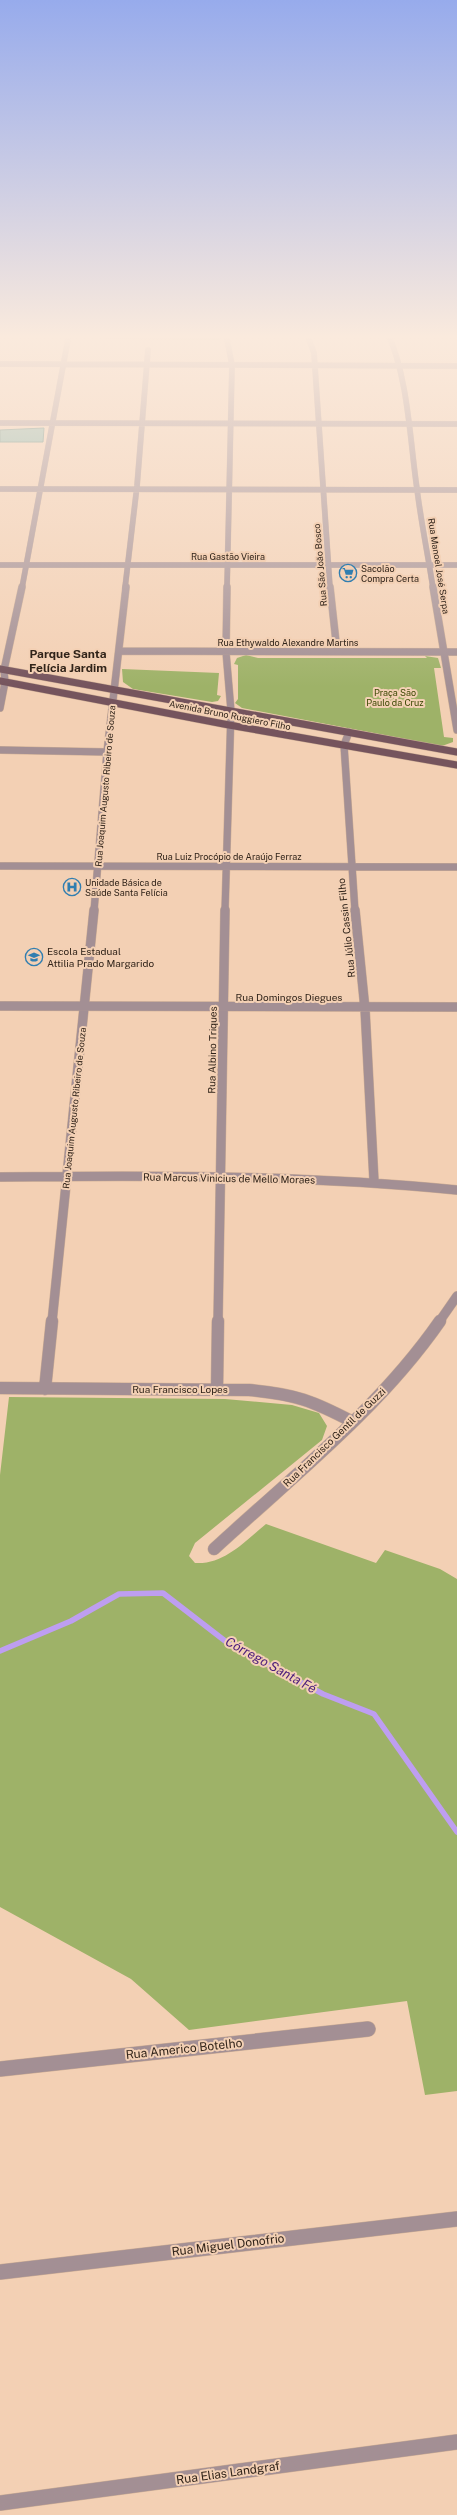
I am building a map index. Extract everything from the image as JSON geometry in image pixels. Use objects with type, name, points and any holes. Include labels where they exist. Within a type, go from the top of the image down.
[{"type":"main road","name":"Avenida Bruno Ruggiero Filho","points":[[2,670],[115,689],[231,712],[457,752]]},
{"type":"main road","name":"Avenida Bruno Ruggiero Filho","points":[[2,681],[229,725],[457,765]]},
{"type":"street","points":[[0,708],[2,670],[27,565],[48,451]]},
{"type":"street","name":"Rua Joaquim Augusto Ribeiro de Souza","points":[[45,1389],[86,1005],[107,752],[129,565],[139,451]]},
{"type":"street","name":"Rua Albino Triques","points":[[217,1390],[226,866],[229,725],[231,712],[226,652],[228,490],[230,451]]},
{"type":"street","name":"Rua São João Bosco","points":[[320,451],[327,565],[337,650]]},
{"type":"street","name":"Rua Manoel José Serpa","points":[[412,451],[417,490],[457,730]]},
{"type":"street","points":[[0,489],[457,490]]},
{"type":"street","name":"Rua Gastão Vieira","points":[[0,565],[457,565]]},
{"type":"street","name":"Rua Ethywaldo Alexandre Martins","points":[[119,651],[226,652],[337,650],[457,652]]},
{"type":"street","points":[[344,745],[349,732]]},
{"type":"street","name":"Rua Júlio Cassin Filho","points":[[344,745],[350,866],[365,1009],[374,1181]]},
{"type":"street","points":[[0,750],[107,752]]},
{"type":"street","name":"Rua Luiz Procópio de Araújo Ferraz","points":[[0,866],[457,867]]},
{"type":"street","name":"Rua Domingos Diegues","points":[[0,1006],[86,1005],[365,1009],[457,1007]]},
{"type":"street","name":"Rua Marcus Vinicius de Mello Moraes","points":[[0,1177],[221,1177],[374,1181],[457,1190]]},
{"type":"street","name":"Rua Francisco Gentil de Guzzi","points":[[214,1549],[353,1422],[415,1357],[457,1296]]},
{"type":"street","name":"Rua Francisco Lopes","points":[[0,1388],[217,1390],[283,1393],[312,1401],[353,1422]]},
{"type":"street","name":"Rua Americo Botelho","points":[[0,2069],[368,2029]]},
{"type":"street","name":"Rua Miguel Donofrio","points":[[0,2272],[457,2219]]},
{"type":"street","name":"Rua Elias Landgraf","points":[[0,2504],[457,2442]]},
{"type":"green space","name":"Praça São Paulo da Cruz","points":[[246,655],[258,658],[427,658],[425,656],[438,658],[441,668],[434,668],[444,737],[453,738],[453,742],[442,746],[242,708],[235,703],[238,699],[238,665],[234,664],[237,658]]},
{"type":"green space","points":[[122,669],[219,673],[217,695],[221,696],[218,701],[212,702],[133,689],[123,682]]},
{"type":"green space","points":[[9,1397],[225,1399],[292,1405],[319,1413],[327,1426],[322,1440],[195,1543],[189,1556],[195,1563],[206,1563],[225,1556],[234,1551],[266,1524],[376,1563],[385,1550],[440,1569],[457,1579],[457,2091],[425,2095],[407,2001],[189,2030],[131,1979],[0,1907],[0,1475]]},
{"type":"waterway","name":"Córrego Santa Fé","points":[[0,1651],[71,1621],[119,1594],[163,1593],[229,1644],[323,1694],[374,1714],[457,1832]]},
{"type":"place","name":"Sacolão Compra Certa","points":[[348,573]]},
{"type":"place","name":"Unidade Básica de Saúde Santa Felícia","points":[[72,887]]},
{"type":"place","name":"Escola Estadual Attilia Prado Margarido","points":[[34,957]]},
{"type":"district","name":"Parque Santa Felícia Jardim","points":[[68,661]]}]
